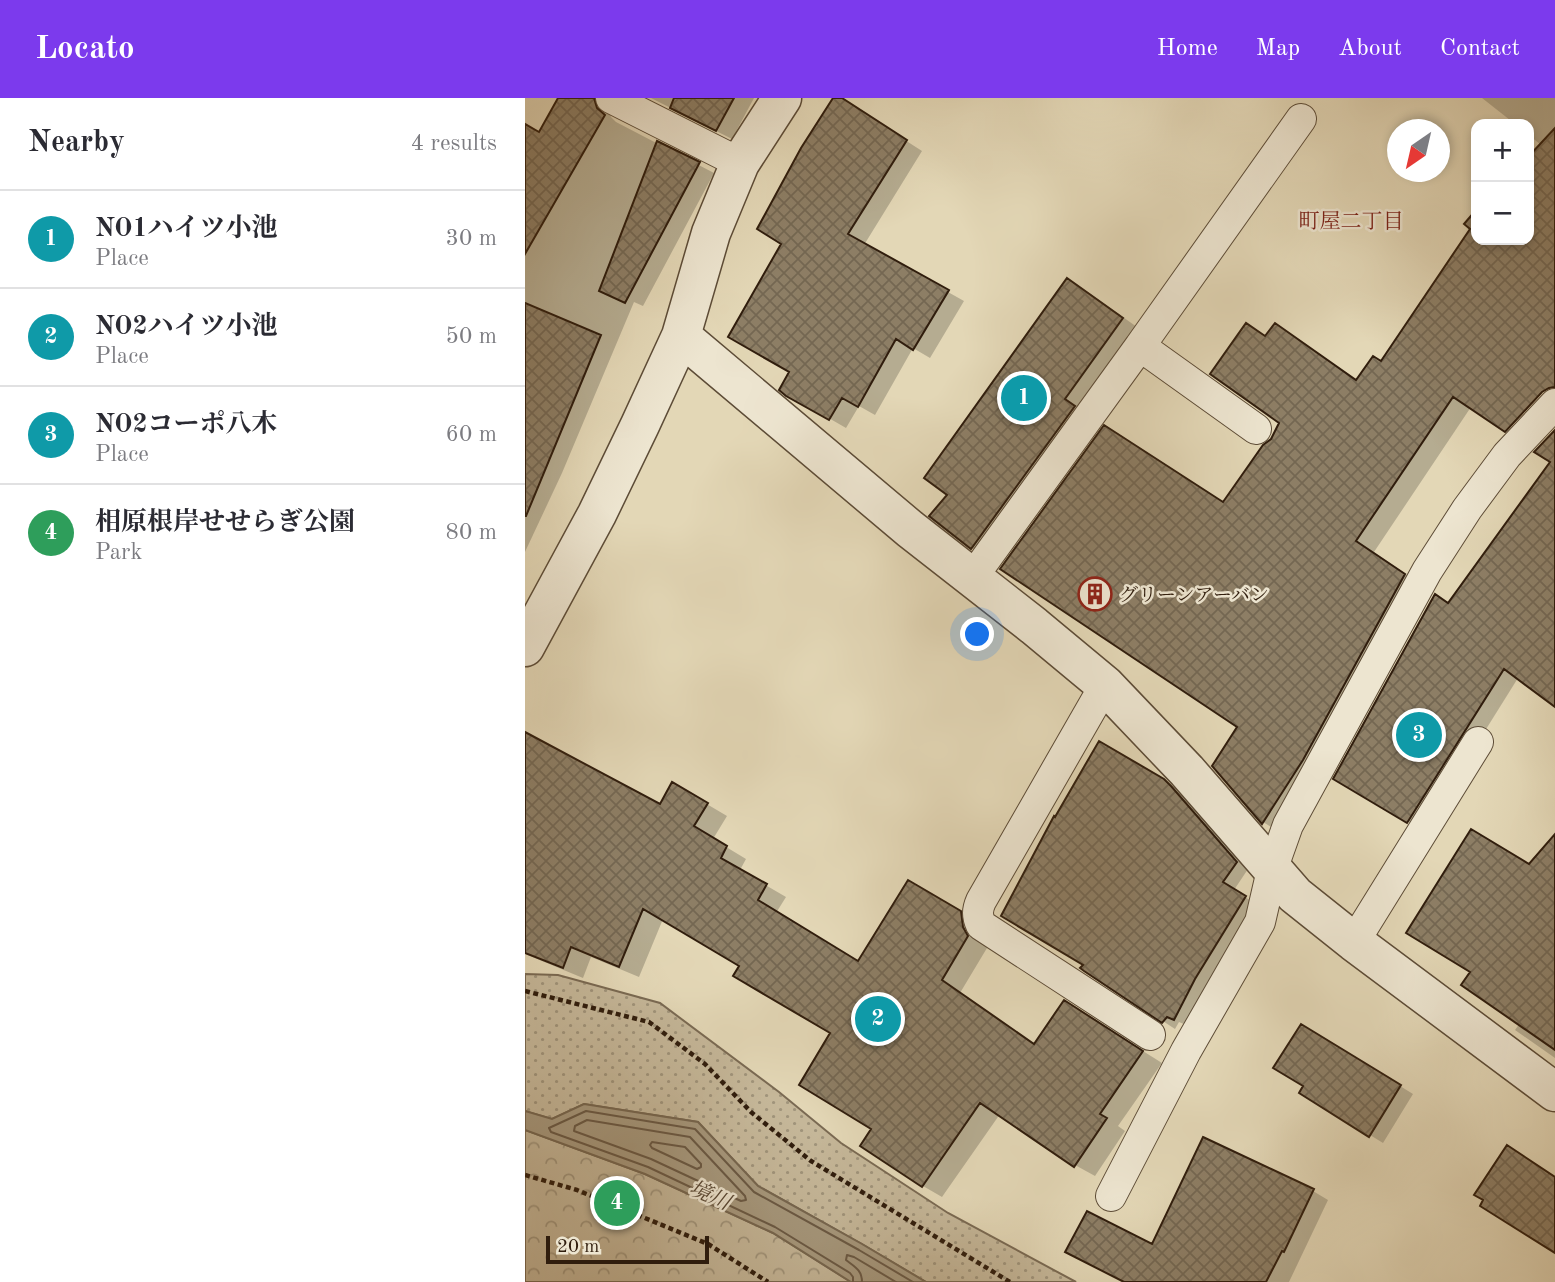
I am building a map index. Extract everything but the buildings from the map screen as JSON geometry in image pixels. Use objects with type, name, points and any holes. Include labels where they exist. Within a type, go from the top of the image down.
[{"type":"street","points":[[525,647],[597,514],[681,336],[711,233],[740,163],[782,98]]},
{"type":"street","points":[[681,336],[910,529],[1105,685],[1187,771],[1295,895],[1555,1092]]},
{"type":"lane","points":[[611,98],[740,163]]},
{"type":"lane","points":[[972,578],[1301,119]]},
{"type":"lane","points":[[1139,346],[1256,429]]},
{"type":"lane","points":[[1111,1196],[1186,1051],[1260,922],[1272,870],[1288,825],[1427,571],[1467,509],[1507,455],[1555,404]]},
{"type":"lane","points":[[1105,685],[981,901],[977,909],[978,918],[981,925],[1150,1035]]},
{"type":"lane","points":[[1354,942],[1478,742]]},
{"type":"path","points":[[525,990],[649,1022],[705,1064],[751,1112],[811,1161],[1010,1282]]},
{"type":"path","points":[[525,1175],[577,1190],[708,1244],[768,1282]]},
{"type":"green space","points":[[525,974],[558,975],[660,1003],[779,1092],[841,1143],[948,1213],[1076,1282],[926,1282],[758,1186],[698,1122],[584,1104],[552,1119],[525,1111]]},
{"type":"green space","points":[[525,1130],[645,1174],[773,1233],[851,1282],[525,1282]]},
{"type":"water","name":"境川","points":[[584,1104],[698,1122],[758,1186],[926,1282],[851,1282],[773,1233],[645,1174],[525,1130],[525,1111],[552,1119]]},
{"type":"place","name":"NO1ハイツ小池","points":[[1024,398]]},
{"type":"place","name":"グリーンアーバン","points":[[1095,594]]},
{"type":"place","name":"NO2コーポ八木","points":[[1419,735]]},
{"type":"place","name":"NO2ハイツ小池","points":[[878,1019]]},
{"type":"place","name":"相原根岸せせらぎ公園","points":[[617,1203]]},
{"type":"district","name":"町屋二丁目","points":[[1351,221]]}]
